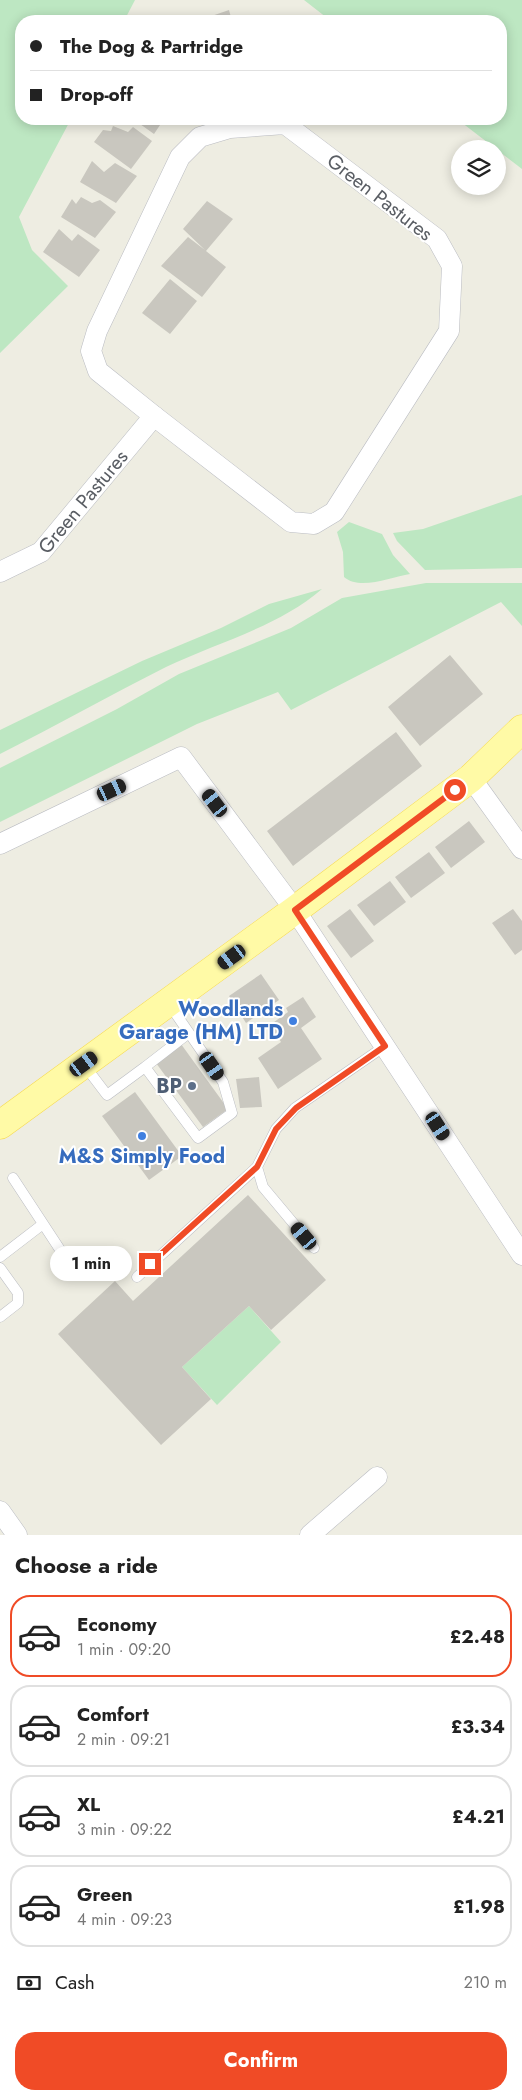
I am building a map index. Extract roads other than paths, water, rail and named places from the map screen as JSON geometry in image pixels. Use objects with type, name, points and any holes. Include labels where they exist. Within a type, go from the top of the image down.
[{"type":"main road","points":[[0,1125],[295,910],[471,778],[522,729]]},
{"type":"street","name":"Green Pastures","points":[[271,125],[230,128],[200,136],[180,157],[97,331],[91,351],[98,370],[154,416],[291,522],[314,524],[334,512],[449,331],[452,266],[437,239],[286,125]]},
{"type":"street","name":"Green Pastures","points":[[0,572],[41,552],[154,416]]},
{"type":"street","points":[[0,844],[181,757],[295,910],[522,1255]]},
{"type":"street","points":[[471,778],[522,849]]},
{"type":"street","points":[[310,1535],[377,1477]]},
{"type":"street","points":[[0,1511],[17,1535]]},
{"type":"lane","points":[[145,1067],[198,1138],[232,1112],[223,1082],[168,1003]]},
{"type":"lane","points":[[84,1064],[107,1095],[189,1033]]},
{"type":"lane","points":[[137,1277],[257,1167],[276,1129],[296,1108],[385,1046]]},
{"type":"lane","points":[[257,1167],[263,1186],[314,1248]]},
{"type":"lane","points":[[12,1178],[74,1271]]},
{"type":"lane","points":[[0,1257],[43,1224]]},
{"type":"lane","points":[[0,1268],[18,1293],[18,1303],[0,1316]]},
{"type":"place","name":"Woodlands Garage (HM) LTD","points":[[293,1021]]},
{"type":"place","name":"BP","points":[[192,1086]]},
{"type":"place","name":"M&S Simply Food","points":[[142,1136]]}]
